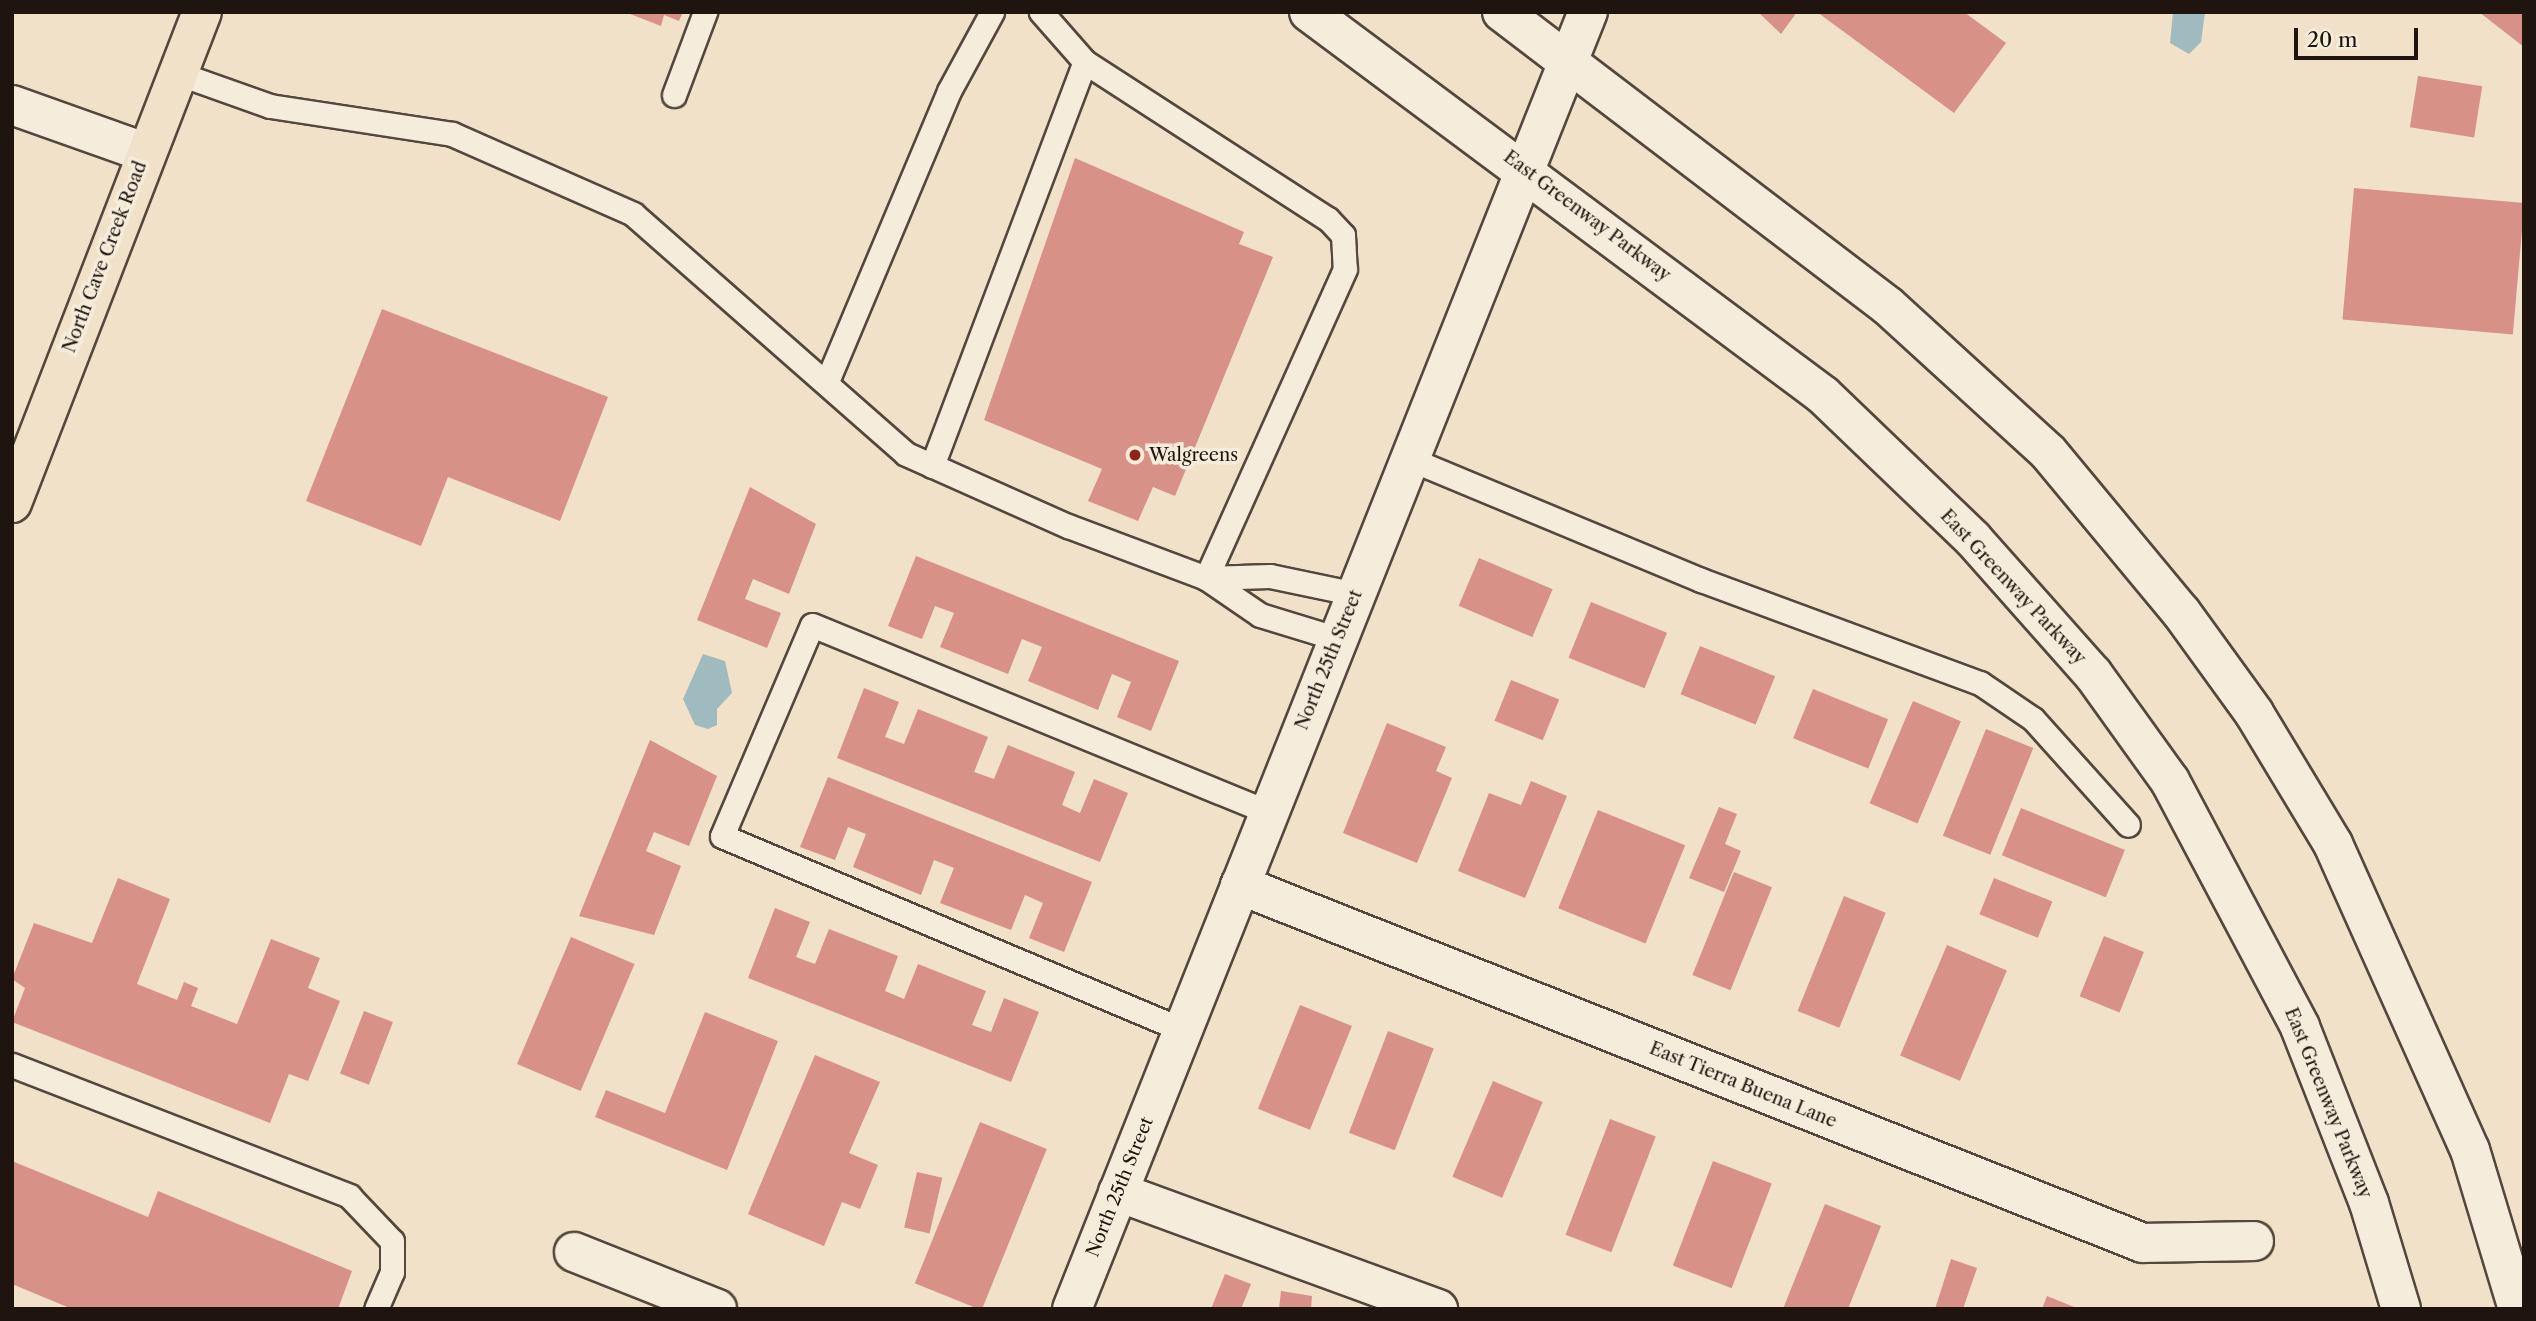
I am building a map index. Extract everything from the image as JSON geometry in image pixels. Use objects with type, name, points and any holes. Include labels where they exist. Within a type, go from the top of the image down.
[{"type":"main road","name":"North Cave Creek Road","points":[[12,503],[144,152],[202,12]]},
{"type":"main road","name":"East Greenway Parkway","points":[[1309,12],[1527,169],[1823,396],[1973,539],[2093,674],[2170,781],[2300,1027],[2370,1203],[2401,1309]]},
{"type":"main road","points":[[1502,12],[1888,306],[2048,452],[2181,612],[2254,713],[2333,844],[2470,1150],[2518,1309]]},
{"type":"main road","name":"North 25th Street","points":[[1072,1309],[1588,12]]},
{"type":"main road","points":[[12,105],[144,152]]},
{"type":"main road","name":"East Tierra Buena Lane","points":[[1240,886],[2143,1243],[2254,1241]]},
{"type":"main road","points":[[1118,1192],[1438,1309]]},
{"type":"main road","points":[[574,1252],[717,1309]]},
{"type":"lane","points":[[674,95],[705,12]]},
{"type":"lane","points":[[828,379],[949,91],[992,12]]},
{"type":"lane","points":[[1041,12],[1085,62],[1328,219],[1343,235],[1345,269],[1206,578]]},
{"type":"lane","points":[[932,466],[1085,62]]},
{"type":"lane","points":[[177,73],[270,106],[452,134],[633,214],[828,379],[906,454],[1206,578],[1260,615],[1338,639]]},
{"type":"lane","points":[[1410,459],[1701,580],[1980,683],[2034,719],[2128,825]]},
{"type":"lane","points":[[1206,578],[1269,576],[1356,594]]},
{"type":"lane","points":[[1183,1030],[722,836],[812,625],[1269,812]]},
{"type":"lane","points":[[12,1065],[349,1196],[392,1241],[392,1272],[376,1309]]},
{"type":"water","points":[[2173,12],[2205,12],[2201,42],[2189,54],[2170,43]]},
{"type":"water","points":[[703,654],[725,661],[732,693],[717,709],[717,725],[708,729],[695,725],[683,699]]},
{"type":"building","points":[[625,12],[683,12],[679,21],[664,15],[661,26]]},
{"type":"building","points":[[1758,12],[1797,12],[1781,34]]},
{"type":"building","points":[[1817,12],[1964,12],[2006,43],[1954,113]]},
{"type":"building","points":[[2479,12],[2524,12],[2524,47]]},
{"type":"building","points":[[2418,76],[2482,86],[2474,138],[2410,127]]},
{"type":"building","name":"Walgreens","points":[[1075,158],[1244,232],[1239,244],[1273,257],[1175,496],[1153,487],[1138,521],[1088,501],[1102,469],[984,420]]},
{"type":"building","points":[[2354,188],[2524,203],[2513,334],[2342,319]]},
{"type":"building","points":[[382,309],[608,397],[560,521],[448,477],[421,546],[306,501]]},
{"type":"building","points":[[750,487],[816,524],[789,594],[753,579],[745,599],[781,613],[767,648],[697,620]]},
{"type":"building","points":[[916,556],[1179,661],[1151,731],[1117,717],[1131,682],[1112,674],[1098,710],[1028,681],[1042,647],[1022,639],[1008,674],[940,647],[954,613],[935,606],[922,639],[888,626]]},
{"type":"building","points":[[1479,558],[1553,589],[1532,637],[1459,606]]},
{"type":"building","points":[[1591,602],[1667,633],[1645,688],[1569,658]]},
{"type":"building","points":[[1700,646],[1775,676],[1756,725],[1681,694]]},
{"type":"building","points":[[1511,680],[1559,699],[1543,740],[1495,721]]},
{"type":"building","points":[[864,688],[899,702],[885,737],[904,744],[918,709],[988,737],[974,772],[994,779],[1008,745],[1075,772],[1062,805],[1080,813],[1094,779],[1128,793],[1100,862],[837,758]]},
{"type":"building","points":[[1813,689],[1888,719],[1868,768],[1793,738]]},
{"type":"building","points":[[1913,701],[1961,721],[1917,823],[1870,803]]},
{"type":"building","points":[[1387,723],[1446,747],[1436,771],[1452,778],[1417,863],[1343,833]]},
{"type":"building","points":[[1986,729],[2033,748],[1990,855],[1943,836]]},
{"type":"building","points":[[650,740],[717,776],[689,846],[654,832],[646,851],[681,866],[654,935],[579,916]]},
{"type":"building","points":[[828,777],[1092,882],[1064,952],[1029,938],[1043,903],[1025,895],[1011,930],[940,903],[954,868],[934,860],[921,895],[853,867],[866,834],[848,827],[835,860],[800,847]]},
{"type":"building","points":[[1531,781],[1567,796],[1525,898],[1458,871],[1489,793],[1521,805]]},
{"type":"building","points":[[1719,807],[1737,814],[1725,844],[1741,851],[1724,892],[1689,878]]},
{"type":"building","points":[[2021,808],[2125,850],[2106,897],[2002,855]]},
{"type":"building","points":[[1598,810],[1685,845],[1645,943],[1558,908]]},
{"type":"building","points":[[1734,872],[1772,887],[1730,990],[1692,975]]},
{"type":"building","points":[[118,878],[170,899],[137,984],[177,1000],[184,982],[198,988],[191,1006],[237,1024],[271,939],[320,958],[308,988],[340,1001],[308,1081],[289,1074],[270,1123],[12,1022],[25,988],[12,979],[34,923],[92,943]]},
{"type":"building","points":[[1994,878],[2052,902],[2038,938],[1979,914]]},
{"type":"building","points":[[1844,896],[1886,913],[1839,1028],[1798,1011]]},
{"type":"building","points":[[775,908],[810,922],[796,957],[815,964],[829,929],[898,956],[885,991],[904,999],[918,964],[986,991],[972,1025],[991,1032],[1004,998],[1039,1012],[1011,1082],[748,978]]},
{"type":"building","points":[[2104,936],[2144,952],[2120,1012],[2080,996]]},
{"type":"building","points":[[571,937],[635,964],[581,1091],[517,1064]]},
{"type":"building","points":[[1947,945],[2007,970],[1960,1081],[1900,1055]]},
{"type":"building","points":[[1300,1005],[1352,1026],[1310,1130],[1258,1109]]},
{"type":"building","points":[[364,1011],[393,1022],[369,1085],[340,1074]]},
{"type":"building","points":[[705,1012],[778,1041],[727,1170],[595,1117],[606,1090],[665,1113]]},
{"type":"building","points":[[1388,1031],[1434,1049],[1395,1150],[1349,1133]]},
{"type":"building","points":[[815,1055],[880,1082],[849,1153],[878,1165],[860,1209],[842,1202],[824,1246],[748,1214]]},
{"type":"building","points":[[1493,1081],[1543,1102],[1502,1198],[1452,1177]]},
{"type":"building","points":[[1610,1119],[1656,1137],[1611,1252],[1566,1235]]},
{"type":"building","points":[[980,1122],[1047,1149],[982,1309],[915,1283]]},
{"type":"building","points":[[12,1161],[148,1217],[158,1191],[352,1271],[338,1309],[72,1309],[12,1284]]},
{"type":"building","points":[[1713,1161],[1772,1184],[1732,1288],[1673,1266]]},
{"type":"building","points":[[917,1172],[942,1178],[930,1233],[904,1228]]},
{"type":"building","points":[[1825,1204],[1881,1226],[1848,1309],[1783,1309]]},
{"type":"building","points":[[1951,1259],[1977,1268],[1963,1309],[1935,1309]]},
{"type":"building","points":[[1225,1274],[1251,1284],[1241,1309],[1211,1309]]},
{"type":"building","points":[[1281,1291],[1312,1296],[1311,1309],[1279,1309]]},
{"type":"building","points":[[2047,1296],[2079,1309],[2042,1309]]},
{"type":"place","name":"Walgreens","points":[[1135,455]]}]
